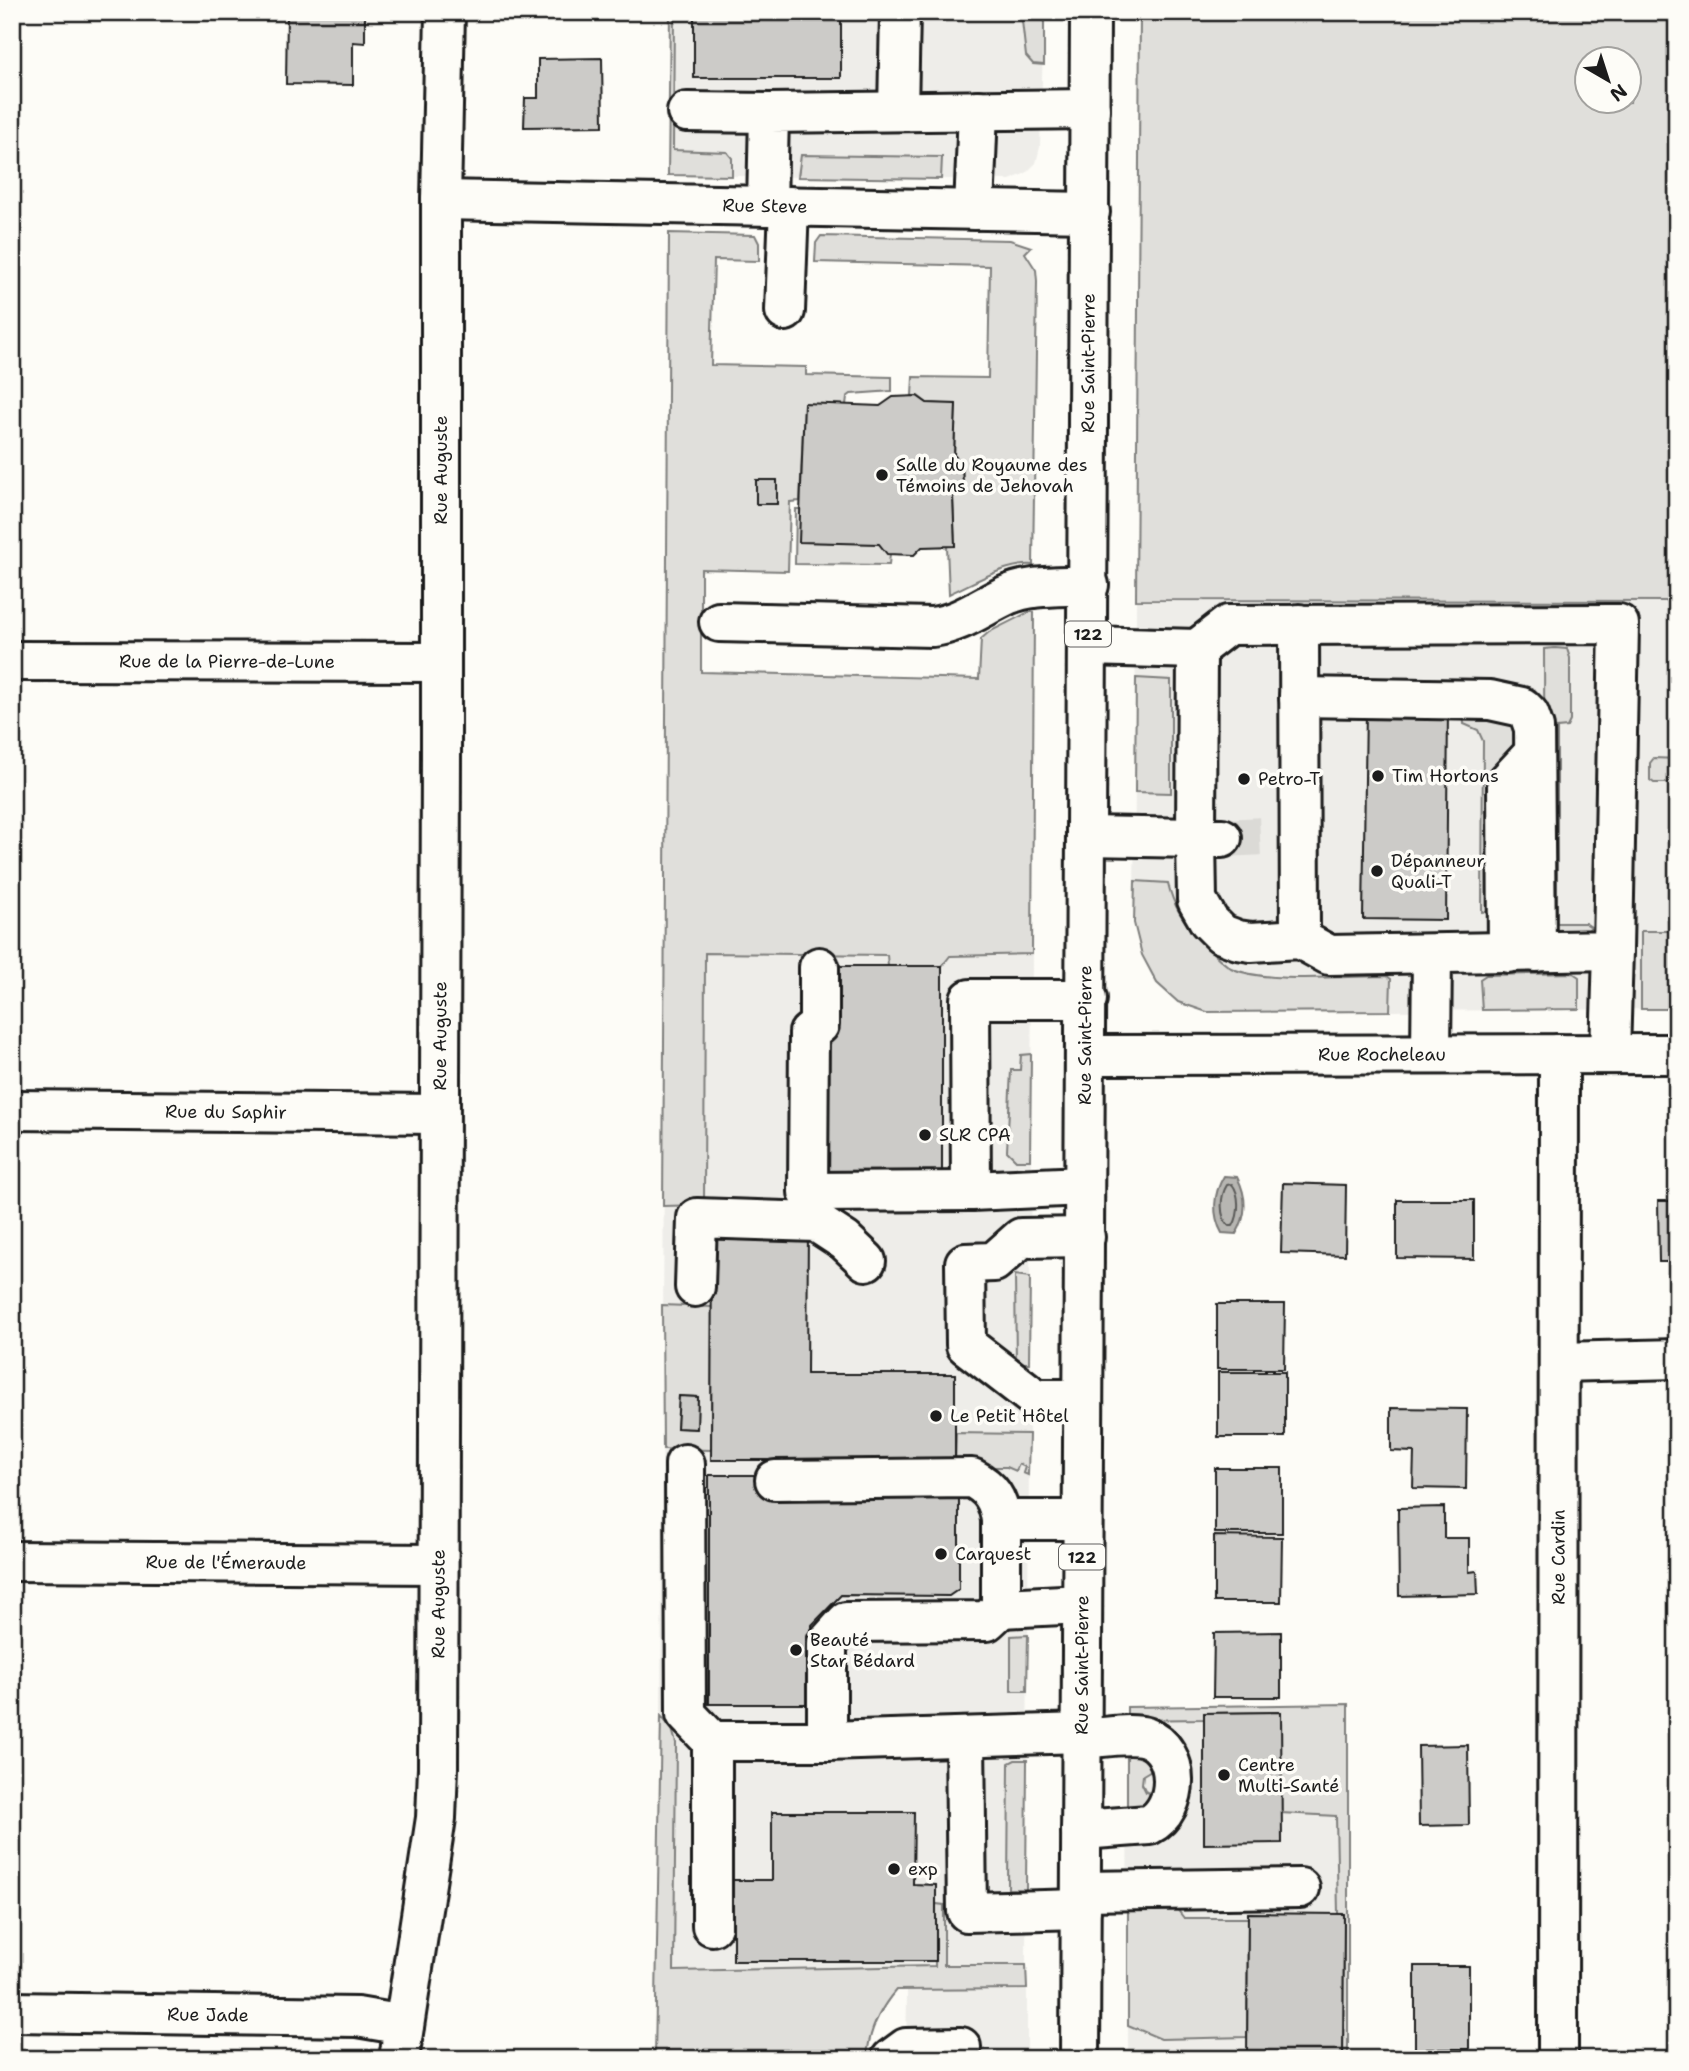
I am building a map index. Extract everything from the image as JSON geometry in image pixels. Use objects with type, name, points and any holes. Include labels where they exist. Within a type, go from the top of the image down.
[{"type":"street","name":"Rue Auguste","points":[[401,2042],[436,1818],[441,200],[445,12]]},
{"type":"street","points":[[898,111],[900,12]]},
{"type":"street","name":"Rue Saint-Pierre","points":[[1080,2059],[1090,12]]},
{"type":"street","points":[[687,112],[1090,108]]},
{"type":"street","points":[[974,210],[978,110]]},
{"type":"street","points":[[769,113],[785,310]]},
{"type":"street","name":"Rue Steve","points":[[441,200],[1090,212]]},
{"type":"street","points":[[719,622],[932,627],[949,625],[1008,595],[1024,590],[1089,585]]},
{"type":"street","points":[[1299,624],[1299,697],[1283,837],[1300,939]]},
{"type":"street","points":[[1088,646],[1197,649],[1228,625],[1619,624],[1611,1054]]},
{"type":"street","points":[[1197,649],[1209,838],[1197,900],[1209,922],[1222,934],[1251,942],[1300,939],[1329,955],[1613,950]]},
{"type":"street","name":"Rue de la Pierre-de-Lune","points":[[12,661],[441,662]]},
{"type":"street","points":[[1299,697],[1490,700],[1522,707],[1533,721],[1534,753],[1507,782],[1522,952]]},
{"type":"street","points":[[1087,836],[1209,838]]},
{"type":"street","points":[[1431,1053],[1432,954]]},
{"type":"street","points":[[819,967],[819,1025],[809,1033],[808,1192],[971,1191],[1084,1186]]},
{"type":"street","points":[[971,1191],[971,999],[1087,999]]},
{"type":"street","name":"Rue Cardin","points":[[1558,2059],[1559,1054]]},
{"type":"street","name":"Rue Rocheleau","points":[[1086,1055],[1677,1054]]},
{"type":"street","name":"Rue du Saphir","points":[[12,1110],[439,1114]]},
{"type":"street","points":[[695,1287],[697,1217],[816,1222],[845,1241],[866,1261]]},
{"type":"street","points":[[1083,1399],[1035,1399],[966,1345],[965,1263],[994,1262],[1021,1238],[1085,1237]]},
{"type":"street","points":[[1560,1362],[1677,1359]]},
{"type":"street","points":[[685,1464],[686,1714],[712,1741],[712,1926]]},
{"type":"street","points":[[775,1480],[972,1478],[984,1484],[994,1494],[1001,1520],[1001,1608]]},
{"type":"street","points":[[1001,1520],[1082,1520]]},
{"type":"street","name":"Rue de l'Émeraude","points":[[12,1561],[438,1564]]},
{"type":"street","points":[[827,1741],[827,1643],[846,1622],[987,1621],[1001,1608],[1082,1604]]},
{"type":"street","points":[[712,1741],[1136,1735],[1159,1744],[1168,1757],[1172,1775],[1173,1793],[1168,1811],[1158,1821],[1149,1825],[1081,1830]]},
{"type":"street","points":[[965,1738],[967,1912],[1081,1900],[1300,1888]]},
{"type":"street","name":"Rue Jade","points":[[12,2012],[357,2017],[401,2042]]},
{"type":"street","points":[[891,2059],[906,2048],[961,2047],[960,2059]]},
{"type":"shaded area","points":[[670,12],[1044,12],[1040,147],[1036,163],[1026,173],[1010,180],[668,175]]},
{"type":"shaded area","points":[[670,12],[674,12],[673,150],[727,152],[732,158],[732,176],[668,175]]},
{"type":"shaded area","points":[[1021,12],[1044,12],[1044,65],[1033,64],[1026,56]]},
{"type":"shaded area","points":[[1140,12],[1677,12],[1677,601],[1136,600]]},
{"type":"shaded area","points":[[801,155],[942,157],[941,179],[798,177]]},
{"type":"shaded area","points":[[669,233],[755,235],[759,243],[759,261],[714,260],[711,365],[806,367],[806,375],[892,377],[892,391],[851,394],[847,397],[846,405],[804,404],[800,501],[790,502],[788,571],[701,569],[701,672],[979,679],[981,639],[989,632],[1034,612],[1032,954],[950,956],[942,966],[888,966],[887,955],[705,953],[704,1205],[663,1206]]},
{"type":"shaded area","points":[[821,236],[1010,240],[1031,247],[1025,253],[1036,270],[1037,281],[1033,565],[1001,570],[949,594],[947,546],[955,546],[953,497],[963,486],[962,464],[954,455],[956,405],[927,403],[918,396],[912,396],[913,377],[988,378],[990,266],[815,262],[816,243]]},
{"type":"shaded area","points":[[796,509],[879,544],[890,554],[889,565],[795,564]]},
{"type":"shaded area","points":[[1136,600],[1677,601],[1677,1009],[1207,1012],[1178,1002],[1157,983],[1142,955],[1134,923]]},
{"type":"shaded area","points":[[1544,649],[1567,649],[1570,658],[1570,721],[1567,727],[1557,728],[1557,923],[1585,923],[1591,927],[1587,931],[1547,931],[1545,914]]},
{"type":"shaded area","points":[[1136,678],[1171,680],[1171,793],[1135,792]]},
{"type":"shaded area","points":[[1463,712],[1508,718],[1515,727],[1496,911],[1482,912],[1483,741],[1478,730],[1464,724]]},
{"type":"shaded area","points":[[1654,758],[1677,759],[1677,783],[1654,783],[1650,780],[1650,763]]},
{"type":"shaded area","points":[[1135,881],[1168,883],[1173,900],[1186,923],[1220,960],[1231,968],[1246,973],[1285,978],[1387,976],[1391,979],[1390,1011],[1207,1012],[1178,1002],[1157,983],[1142,955],[1134,923]]},
{"type":"shaded area","points":[[1641,931],[1677,931],[1677,1009],[1641,1009]]},
{"type":"shaded area","points":[[665,952],[950,956],[1032,954],[1026,1965],[656,1972],[661,1716]]},
{"type":"shaded area","points":[[1573,973],[1579,977],[1579,1009],[1482,1010],[1480,979],[1486,975]]},
{"type":"shaded area","points":[[1031,1054],[1030,1160],[1016,1160],[1007,1151],[1011,1070],[1020,1070],[1021,1055]]},
{"type":"shaded area","points":[[1015,1275],[1030,1277],[1029,1363],[1016,1363]]},
{"type":"shaded area","points":[[662,1305],[712,1307],[711,1450],[663,1449]],"holes":[[[679,1396],[698,1397],[696,1429],[677,1428]]]},
{"type":"shaded area","points":[[956,1433],[1029,1434],[1028,1475],[1023,1473],[1025,1467],[1019,1464],[1016,1471],[1007,1467],[955,1467]]},
{"type":"shaded area","points":[[1028,1635],[1027,1691],[1011,1691],[1011,1636]]},
{"type":"shaded area","points":[[1348,1704],[1348,2059],[1128,2059],[1127,1707]]},
{"type":"shaded area","points":[[1348,1704],[1348,2059],[1343,2059],[1344,1914],[1338,1914],[1336,1816],[1281,1813],[1281,1712],[1204,1713],[1204,1719],[1127,1720],[1127,1707]]},
{"type":"shaded area","points":[[661,1716],[672,1729],[676,1743],[674,1971],[935,1966],[936,1904],[944,1905],[944,1965],[1026,1965],[1027,1989],[896,1990],[876,2023],[867,2059],[655,2059]]},
{"type":"shaded area","points":[[1127,1755],[1149,1755],[1158,1766],[1143,1775],[1142,1784],[1146,1792],[1158,1794],[1151,1805],[1127,1809]]},
{"type":"shaded area","points":[[1027,1760],[1026,1890],[1008,1889],[1009,1763]]},
{"type":"shaded area","points":[[1128,1908],[1176,1908],[1184,1918],[1248,1918],[1247,2037],[1161,2039],[1128,2025]]},
{"type":"shaded area","points":[[1027,1989],[1027,2059],[906,2059],[907,1990]]},
{"type":"water","points":[[1224,1176],[1237,1177],[1243,1191],[1244,1213],[1236,1234],[1222,1233],[1215,1212],[1216,1197]]},
{"type":"building","points":[[287,12],[365,13],[365,43],[353,42],[353,85],[286,84]]},
{"type":"building","points":[[526,12],[604,12],[604,18],[526,19]]},
{"type":"building","points":[[694,12],[841,12],[841,78],[694,78]]},
{"type":"building","points":[[602,58],[603,126],[524,127],[525,98],[538,98],[538,59]]},
{"type":"building","name":"Salle du Royaume des Témoins de Jehovah","points":[[917,396],[927,403],[956,404],[954,455],[962,464],[963,486],[953,497],[955,546],[922,547],[914,555],[887,554],[879,544],[799,542],[804,403],[880,406],[893,397]]},
{"type":"building","points":[[756,480],[777,480],[777,504],[756,504]]},
{"type":"building","points":[[1366,709],[1448,710],[1446,920],[1363,919]]},
{"type":"building","points":[[829,966],[942,966],[942,1173],[829,1173]]},
{"type":"building","points":[[1283,1183],[1346,1185],[1345,1255],[1281,1253]]},
{"type":"building","points":[[1397,1200],[1474,1200],[1474,1259],[1397,1258]]},
{"type":"building","points":[[1658,1201],[1677,1201],[1677,1278],[1671,1278],[1671,1262],[1659,1262]]},
{"type":"building","points":[[712,1230],[808,1230],[807,1374],[955,1374],[955,1460],[711,1460]]},
{"type":"building","points":[[1217,1304],[1285,1304],[1284,1369],[1217,1369]]},
{"type":"building","points":[[1218,1372],[1285,1372],[1285,1437],[1218,1437]]},
{"type":"building","points":[[679,1396],[698,1397],[697,1429],[677,1428]]},
{"type":"building","points":[[1391,1408],[1467,1409],[1466,1489],[1413,1488],[1414,1452],[1391,1451]]},
{"type":"building","points":[[1215,1468],[1282,1468],[1282,1533],[1215,1533]]},
{"type":"building","points":[[709,1475],[761,1475],[760,1493],[959,1492],[959,1589],[949,1596],[841,1595],[812,1625],[812,1704],[709,1704]]},
{"type":"building","points":[[1444,1507],[1444,1538],[1469,1538],[1469,1572],[1477,1571],[1478,1594],[1399,1596],[1398,1508]]},
{"type":"building","points":[[1214,1536],[1282,1537],[1281,1602],[1214,1602]]},
{"type":"building","points":[[1281,1632],[1281,1697],[1213,1697],[1214,1633]]},
{"type":"building","points":[[1281,1712],[1282,1843],[1204,1844],[1204,1713]]},
{"type":"building","points":[[1468,1745],[1469,1825],[1419,1826],[1418,1746]]},
{"type":"building","points":[[772,1812],[914,1812],[913,1884],[936,1885],[936,1961],[733,1961],[733,1880],[772,1880]]},
{"type":"building","points":[[1248,1913],[1344,1914],[1343,2059],[1247,2059]]},
{"type":"building","points":[[1415,1966],[1469,1966],[1469,2049],[1415,2049]]},
{"type":"tunnel","points":[[1222,838],[1266,836]]},
{"type":"place","name":"Salle du Royaume des Témoins de Jehovah","points":[[882,475]]},
{"type":"place","name":"Tim Hortons","points":[[1378,776]]},
{"type":"place","name":"Petro-T","points":[[1244,779]]},
{"type":"place","name":"Dépanneur Quali-T","points":[[1377,871]]},
{"type":"place","name":"SLR CPA","points":[[925,1135]]},
{"type":"place","name":"Le Petit Hôtel","points":[[936,1416]]},
{"type":"place","name":"Carquest","points":[[941,1554]]},
{"type":"place","name":"Beauté Star Bédard","points":[[796,1650]]},
{"type":"place","name":"Centre Multi-Santé","points":[[1224,1775]]},
{"type":"place","name":"exp","points":[[894,1869]]}]
